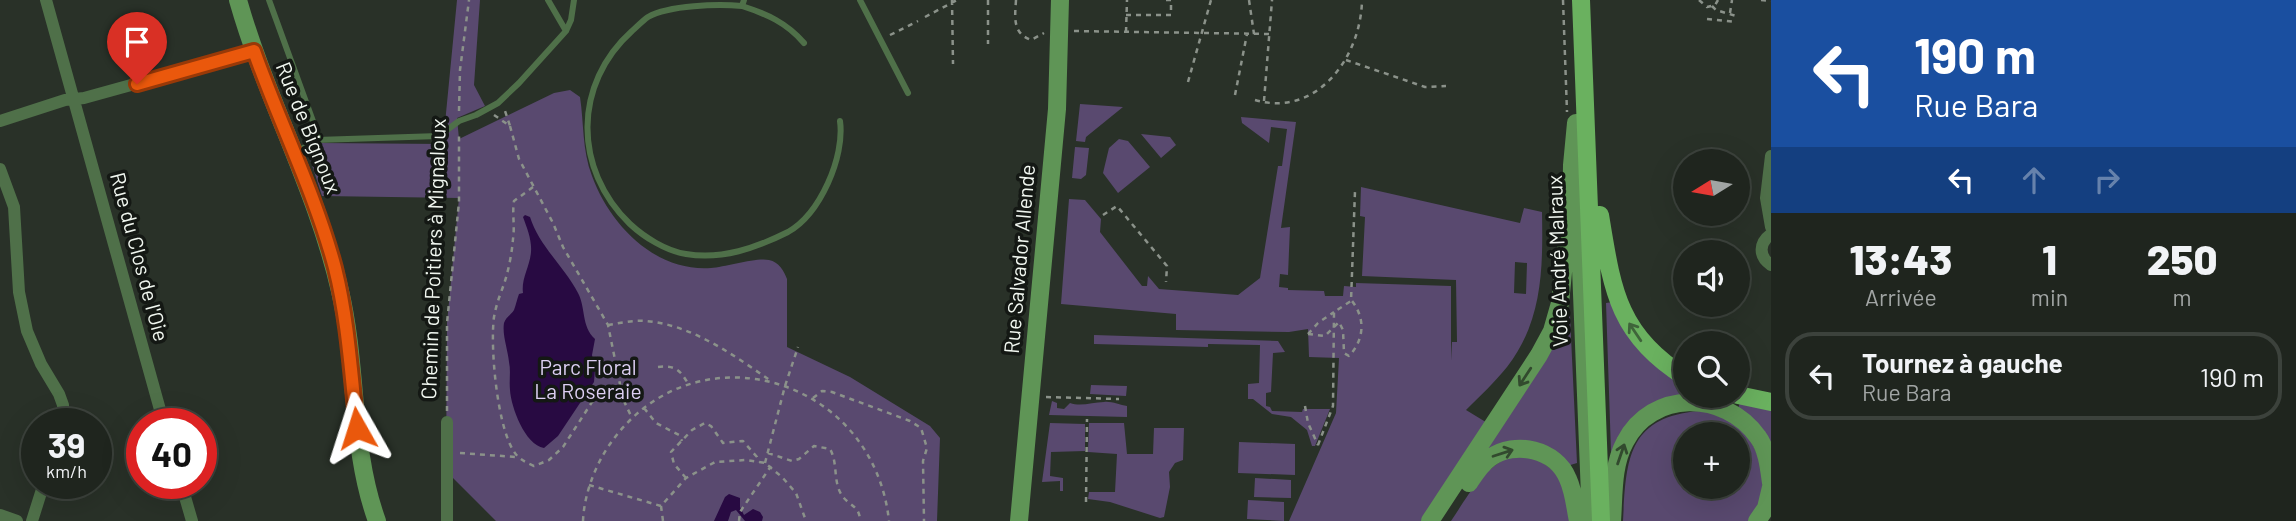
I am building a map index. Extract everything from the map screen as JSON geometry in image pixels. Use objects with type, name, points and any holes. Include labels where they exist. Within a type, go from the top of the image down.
[{"type":"main road","name":"Rue de Bignoux","points":[[238,0],[254,51],[318,214],[341,293],[363,472],[377,521]]},
{"type":"main road","name":"Rue Salvador Allende","points":[[1019,521],[1057,109],[1060,0]]},
{"type":"main road","name":"Voie André Malraux","points":[[1571,0],[1581,122],[1601,521]]},
{"type":"main road","name":"Voie André Malraux","points":[[1581,0],[1581,122],[1591,521]]},
{"type":"main road","points":[[1581,122],[1611,280],[1623,313],[1641,342],[1673,369]]},
{"type":"main road","points":[[1430,521],[1552,331],[1560,303],[1565,252],[1571,226],[1572,165],[1581,122]]},
{"type":"main road","points":[[1750,398],[1771,402]]},
{"type":"main road","points":[[1612,521],[1615,470],[1625,442],[1640,421],[1672,404],[1697,400],[1723,408],[1742,420],[1759,438],[1767,460],[1771,485],[1766,508],[1757,521]]},
{"type":"main road","points":[[1444,521],[1479,468],[1490,458],[1508,450],[1524,449],[1543,453],[1562,469],[1568,477],[1578,521]]},
{"type":"street","name":"Rue du Clos de l'Oie","points":[[46,0],[160,408]]},
{"type":"street","points":[[0,121],[65,100],[76,100],[254,51]]},
{"type":"street","points":[[1771,156],[1766,198],[1771,227]]},
{"type":"street","points":[[0,169],[14,207],[19,292],[27,331],[41,364],[59,394],[63,408]]},
{"type":"street","points":[[1771,234],[1761,248],[1764,259],[1771,265]]},
{"type":"street","name":"Chemin de Poitiers à Mignaloux","points":[[447,422],[447,521]]},
{"type":"street","points":[[32,521],[39,499]]},
{"type":"street","points":[[186,499],[192,521]]},
{"type":"street","points":[[0,515],[16,521]]},
{"type":"lane","points":[[269,0],[318,135],[317,140]]},
{"type":"lane","points":[[548,0],[566,31]]},
{"type":"lane","points":[[294,153],[317,140],[439,136],[459,121],[498,103],[519,83],[566,31],[574,0]]},
{"type":"lane","points":[[860,0],[908,93]]},
{"type":"lane","points":[[804,43],[795,32],[771,16],[743,3],[712,4],[649,17],[615,47],[602,66],[591,93],[588,136],[590,158],[602,186],[618,212],[644,237],[684,254],[724,256],[769,242],[793,229],[811,213],[825,190],[834,165],[840,121]]},
{"type":"path","name":"Chemin de Poitiers à Mignaloux","points":[[447,422],[447,323],[459,202],[460,70],[469,0]]},
{"type":"path","points":[[988,0],[988,44]]},
{"type":"path","points":[[1016,0],[1018,34],[1031,40],[1049,30],[1270,34]]},
{"type":"path","points":[[1126,32],[1127,0]]},
{"type":"path","points":[[1126,15],[1171,15],[1171,1],[1163,0]]},
{"type":"path","points":[[1188,82],[1211,0]]},
{"type":"path","points":[[1249,0],[1254,34]]},
{"type":"path","points":[[1264,103],[1272,0]]},
{"type":"path","points":[[1255,100],[1272,105],[1287,103],[1315,92],[1326,83],[1346,60],[1357,34],[1362,0]]},
{"type":"path","points":[[1699,0],[1704,6],[1712,6],[1716,10],[1736,16]]},
{"type":"path","points":[[1712,6],[1718,0]]},
{"type":"path","points":[[1730,13],[1732,0]]},
{"type":"path","points":[[1760,0],[1771,1]]},
{"type":"path","points":[[925,16],[954,1],[953,64]]},
{"type":"path","points":[[1707,19],[1736,22]]},
{"type":"path","points":[[881,40],[918,21]]},
{"type":"path","points":[[1235,94],[1247,34]]},
{"type":"path","points":[[1346,60],[1425,87],[1446,86]]},
{"type":"path","points":[[486,110],[510,126]]},
{"type":"path","points":[[505,111],[519,159],[563,247],[608,325],[621,393],[632,418]]},
{"type":"path","points":[[533,187],[514,201],[511,256],[505,282],[497,296],[493,321],[496,382],[505,432],[513,450],[522,461],[534,466],[549,460],[563,447],[592,402],[621,393]]},
{"type":"path","points":[[1351,301],[1318,323],[1308,334],[1322,337],[1339,322],[1342,323],[1344,353],[1349,356],[1359,341],[1362,328],[1359,312],[1351,301],[1355,191]]},
{"type":"path","points":[[1102,215],[1117,206],[1167,266],[1166,282]]},
{"type":"path","points":[[1305,406],[1308,423],[1318,445],[1333,407],[1334,312]]},
{"type":"path","points":[[608,325],[646,321],[673,327],[721,348],[772,382]]},
{"type":"path","points":[[765,463],[798,347]]},
{"type":"path","points":[[658,367],[667,366],[680,370],[689,385]]},
{"type":"path","points":[[583,521],[590,485],[607,449],[632,418],[665,395],[689,385],[716,379],[744,378],[785,386],[813,398],[835,413],[869,453],[880,477],[889,521]]},
{"type":"path","points":[[813,398],[822,391],[832,391],[921,428],[927,448],[923,461],[924,521]]},
{"type":"path","points":[[1053,398],[1119,399]]},
{"type":"path","points":[[644,408],[656,423],[679,435],[682,441]]},
{"type":"path","points":[[1086,502],[1087,419]]},
{"type":"path","points":[[686,478],[670,457],[671,452],[698,425],[705,423],[711,426],[723,443],[743,441],[759,462]]},
{"type":"path","points":[[768,453],[792,461],[799,459],[814,446],[830,449],[834,457],[840,493],[856,507],[860,513],[860,521]]},
{"type":"path","points":[[446,452],[519,457]]},
{"type":"path","points":[[663,521],[661,506],[686,478],[715,463],[759,462],[771,466],[796,493],[806,521]]},
{"type":"path","points":[[738,521],[740,512],[771,466]]},
{"type":"path","points":[[590,485],[661,506]]},
{"type":"green space","name":"Parc Floral La Roseraie","points":[[457,0],[480,0],[474,85],[485,106],[457,118],[459,139],[554,93],[570,90],[580,97],[585,146],[592,176],[610,212],[637,242],[653,254],[691,267],[711,268],[764,259],[776,263],[787,279],[787,347],[850,377],[930,426],[940,438],[937,521],[496,521],[446,471],[447,323],[459,198],[322,196],[308,153],[320,143],[443,144]]},
{"type":"green space","points":[[1080,104],[1123,107],[1086,137],[1085,142],[1076,141]]},
{"type":"green space","points":[[1241,117],[1296,122],[1281,228],[1290,227],[1288,275],[1280,274],[1279,287],[1288,290],[1324,291],[1325,296],[1343,296],[1344,286],[1356,287],[1356,283],[1451,286],[1451,361],[1452,342],[1457,342],[1456,280],[1362,276],[1365,217],[1360,216],[1361,187],[1520,223],[1524,208],[1542,212],[1541,273],[1528,331],[1507,367],[1466,410],[1489,424],[1425,521],[1289,521],[1336,413],[1339,358],[1309,357],[1308,329],[1289,332],[1176,330],[1176,314],[1061,304],[1069,199],[1085,200],[1101,219],[1100,232],[1142,286],[1147,286],[1148,276],[1159,289],[1238,295],[1260,278],[1278,166],[1282,166],[1287,129],[1271,127],[1269,143],[1242,123]],"holes":[[[1515,262],[1527,263],[1526,294],[1514,293]]]},
{"type":"green space","points":[[1141,134],[1170,137],[1176,145],[1161,158]]},
{"type":"green space","points":[[1119,139],[1128,141],[1150,167],[1118,193],[1103,173],[1109,148]]},
{"type":"green space","points":[[1075,147],[1089,148],[1086,175],[1081,179],[1072,178]]},
{"type":"green space","points":[[1613,302],[1673,370],[1673,401],[1614,457],[1611,452],[1606,303]]},
{"type":"green space","points":[[1564,316],[1570,316],[1577,463],[1567,466],[1557,455],[1481,454]]},
{"type":"green space","points":[[1094,335],[1278,341],[1285,352],[1273,353],[1271,392],[1266,393],[1266,406],[1272,411],[1330,409],[1315,446],[1312,446],[1307,430],[1291,417],[1272,414],[1253,399],[1248,399],[1248,384],[1259,383],[1260,345],[1208,344],[1208,347],[1094,344]]},
{"type":"green space","points":[[1091,385],[1127,386],[1126,396],[1090,394]]},
{"type":"green space","points":[[1052,401],[1057,403],[1057,408],[1064,409],[1070,403],[1113,403],[1127,406],[1127,417],[1049,415]]},
{"type":"green space","points":[[1750,404],[1771,408],[1771,450],[1750,422],[1738,409],[1750,408]]},
{"type":"green space","points":[[1699,411],[1719,414],[1734,422],[1673,422],[1673,499],[1750,499],[1750,440],[1757,454],[1763,481],[1759,507],[1750,521],[1623,521],[1629,461],[1644,433],[1657,422],[1675,415]]},
{"type":"green space","points":[[1050,423],[1085,424],[1085,451],[1051,452],[1050,476],[1063,478],[1063,491],[1060,491],[1060,481],[1042,482]]},
{"type":"green space","points":[[1089,423],[1124,423],[1127,454],[1153,454],[1154,428],[1184,428],[1183,460],[1175,463],[1169,472],[1170,487],[1164,517],[1110,502],[1088,499],[1089,492],[1115,492],[1117,454],[1088,452]]},
{"type":"green space","points":[[1239,442],[1295,444],[1295,475],[1238,473]]},
{"type":"green space","points":[[1509,457],[1535,457],[1558,474],[1568,494],[1571,521],[1451,521],[1483,476]]},
{"type":"green space","points":[[1255,478],[1291,480],[1291,498],[1254,497]]},
{"type":"green space","points":[[1248,500],[1284,502],[1284,521],[1247,519]]},
{"type":"shaded area","points":[[523,217],[530,217],[545,247],[578,293],[586,323],[595,339],[592,355],[594,382],[558,436],[544,448],[525,433],[516,415],[511,397],[510,365],[504,332],[504,323],[514,310],[519,294],[523,293],[530,257],[530,239]]},
{"type":"shaded area","points":[[729,494],[740,498],[744,515],[753,509],[760,512],[762,521],[745,521],[736,510],[731,512],[728,521],[714,521]]},
{"type":"route","points":[[137,84],[254,51],[318,214],[334,265],[346,321],[357,428]]}]
